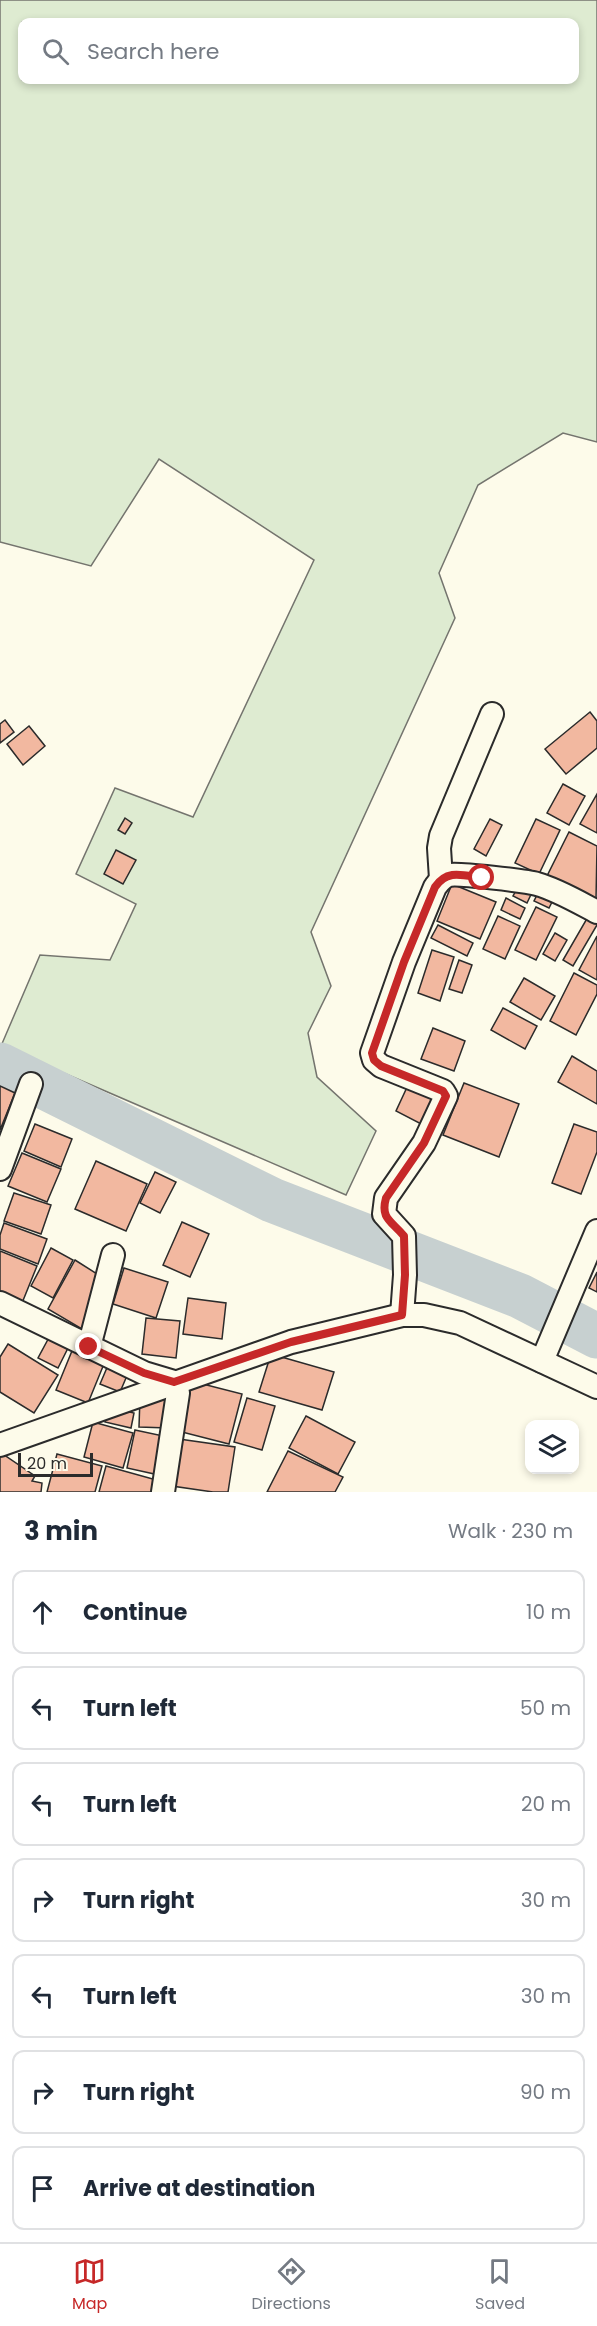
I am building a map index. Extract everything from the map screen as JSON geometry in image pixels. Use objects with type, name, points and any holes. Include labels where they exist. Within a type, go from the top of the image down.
[{"type":"street","points":[[441,879],[439,848],[441,836],[492,714]]},
{"type":"street","points":[[402,1315],[405,1275],[404,1236],[384,1214],[386,1198],[424,1143],[446,1096],[443,1091],[381,1066],[374,1060],[372,1053],[404,962],[435,887],[441,879],[449,875],[461,874],[536,884],[597,912]]},
{"type":"street","points":[[0,1169],[31,1084]]},
{"type":"street","points":[[542,1361],[597,1231]]},
{"type":"street","points":[[89,1347],[113,1255]]},
{"type":"street","points":[[0,1303],[144,1373],[174,1382]]},
{"type":"street","points":[[0,1445],[291,1342],[402,1315],[424,1314],[460,1323],[597,1386]]},
{"type":"street","points":[[163,1492],[178,1393],[174,1382]]},
{"type":"green space","points":[[0,0],[597,0],[597,442],[563,433],[478,485],[439,573],[455,618],[311,932],[331,986],[308,1033],[317,1077],[376,1131],[346,1195],[1,1046],[40,955],[110,960],[136,904],[76,874],[115,788],[193,817],[314,560],[159,459],[91,566],[0,542]]},
{"type":"building","points":[[590,712],[597,721],[597,748],[566,774],[545,749]]},
{"type":"building","points":[[5,720],[14,732],[0,743],[0,724]]},
{"type":"building","points":[[29,726],[45,746],[23,765],[7,744]]},
{"type":"building","points":[[563,784],[585,796],[569,825],[547,813]]},
{"type":"building","points":[[597,794],[597,833],[580,824]]},
{"type":"building","points":[[125,818],[132,823],[125,834],[118,830]]},
{"type":"building","points":[[490,819],[502,825],[486,856],[474,849]]},
{"type":"building","points":[[536,819],[560,830],[539,874],[515,863]]},
{"type":"building","points":[[569,832],[597,846],[596,900],[547,876]]},
{"type":"building","points":[[116,850],[136,860],[123,884],[104,874]]},
{"type":"building","points":[[521,882],[534,888],[527,903],[513,896]]},
{"type":"building","points":[[452,884],[496,902],[480,939],[437,921]]},
{"type":"building","points":[[539,891],[554,898],[549,908],[534,901]]},
{"type":"building","points":[[506,898],[525,908],[520,919],[501,910]]},
{"type":"building","points":[[536,907],[557,917],[536,960],[515,950]]},
{"type":"building","points":[[589,915],[597,919],[597,925],[573,966],[563,960]]},
{"type":"building","points":[[498,916],[520,926],[505,959],[483,949]]},
{"type":"building","points":[[438,925],[473,943],[467,956],[431,938]]},
{"type":"building","points":[[555,933],[567,940],[555,961],[543,954]]},
{"type":"building","points":[[597,936],[597,980],[579,970]]},
{"type":"building","points":[[432,950],[454,957],[440,1001],[418,993]]},
{"type":"building","points":[[459,960],[472,965],[462,993],[449,989]]},
{"type":"building","points":[[574,973],[597,985],[597,994],[576,1035],[550,1021]]},
{"type":"building","points":[[524,978],[555,996],[541,1020],[510,1002]]},
{"type":"building","points":[[503,1008],[537,1026],[525,1049],[491,1030]]},
{"type":"building","points":[[433,1028],[465,1041],[454,1071],[421,1059]]},
{"type":"building","points":[[572,1056],[597,1071],[597,1104],[558,1082]]},
{"type":"building","points":[[409,1083],[439,1098],[425,1126],[396,1111]]},
{"type":"building","points":[[464,1083],[519,1104],[499,1157],[443,1135]]},
{"type":"building","points":[[0,1086],[15,1093],[0,1130]]},
{"type":"building","points":[[35,1124],[72,1139],[61,1167],[24,1151]]},
{"type":"building","points":[[574,1124],[597,1132],[597,1152],[581,1194],[552,1183]]},
{"type":"building","points":[[22,1153],[61,1169],[47,1202],[8,1186]]},
{"type":"building","points":[[96,1161],[147,1184],[126,1231],[75,1209]]},
{"type":"building","points":[[155,1172],[176,1182],[160,1213],[140,1203]]},
{"type":"building","points":[[14,1193],[51,1205],[41,1234],[4,1221]]},
{"type":"building","points":[[182,1222],[209,1234],[190,1277],[163,1265]]},
{"type":"building","points":[[4,1223],[47,1239],[38,1264],[0,1249],[0,1235]]},
{"type":"building","points":[[51,1248],[73,1260],[53,1298],[31,1286]]},
{"type":"building","points":[[0,1251],[37,1266],[22,1303],[0,1294]]},
{"type":"building","points":[[75,1260],[105,1279],[87,1332],[48,1309]]},
{"type":"building","points":[[124,1268],[168,1282],[156,1318],[113,1304]]},
{"type":"building","points":[[597,1272],[597,1292],[589,1288]]},
{"type":"building","points":[[188,1298],[226,1303],[222,1339],[183,1334]]},
{"type":"building","points":[[146,1318],[180,1321],[176,1358],[142,1354]]},
{"type":"building","points":[[52,1332],[71,1342],[58,1368],[38,1358]]},
{"type":"building","points":[[8,1344],[58,1375],[34,1413],[0,1392],[0,1357]]},
{"type":"building","points":[[74,1346],[106,1359],[88,1403],[56,1390]]},
{"type":"building","points":[[271,1354],[334,1372],[322,1410],[259,1392]]},
{"type":"building","points":[[109,1363],[129,1371],[120,1392],[100,1384]]},
{"type":"building","points":[[191,1381],[242,1394],[229,1444],[178,1431]]},
{"type":"building","points":[[140,1397],[170,1398],[168,1428],[139,1427]]},
{"type":"building","points":[[247,1398],[275,1406],[262,1450],[234,1442]]},
{"type":"building","points":[[108,1407],[134,1413],[131,1428],[105,1422]]},
{"type":"building","points":[[306,1416],[355,1442],[338,1474],[289,1448]]},
{"type":"building","points":[[93,1422],[133,1433],[123,1468],[84,1457]]},
{"type":"building","points":[[135,1430],[168,1437],[159,1475],[127,1468]]},
{"type":"building","points":[[179,1439],[235,1447],[228,1492],[172,1486]]},
{"type":"building","points":[[288,1451],[343,1477],[335,1492],[267,1492]]},
{"type":"building","points":[[0,1452],[35,1476],[32,1481],[42,1483],[41,1492],[0,1492]]},
{"type":"building","points":[[57,1454],[102,1466],[95,1492],[47,1492]]},
{"type":"building","points":[[106,1466],[160,1481],[156,1492],[99,1492]]},
{"type":"waterway","points":[[0,1065],[272,1200],[520,1296],[597,1336]]},
{"type":"route","points":[[89,1347],[144,1373],[174,1382],[291,1342],[357,1324],[402,1315],[405,1275],[404,1236],[389,1222],[384,1214],[384,1207],[386,1198],[424,1143],[445,1101],[446,1094],[381,1066],[374,1060],[372,1053],[404,962],[435,887],[441,879],[449,875],[461,874],[482,878]]}]
